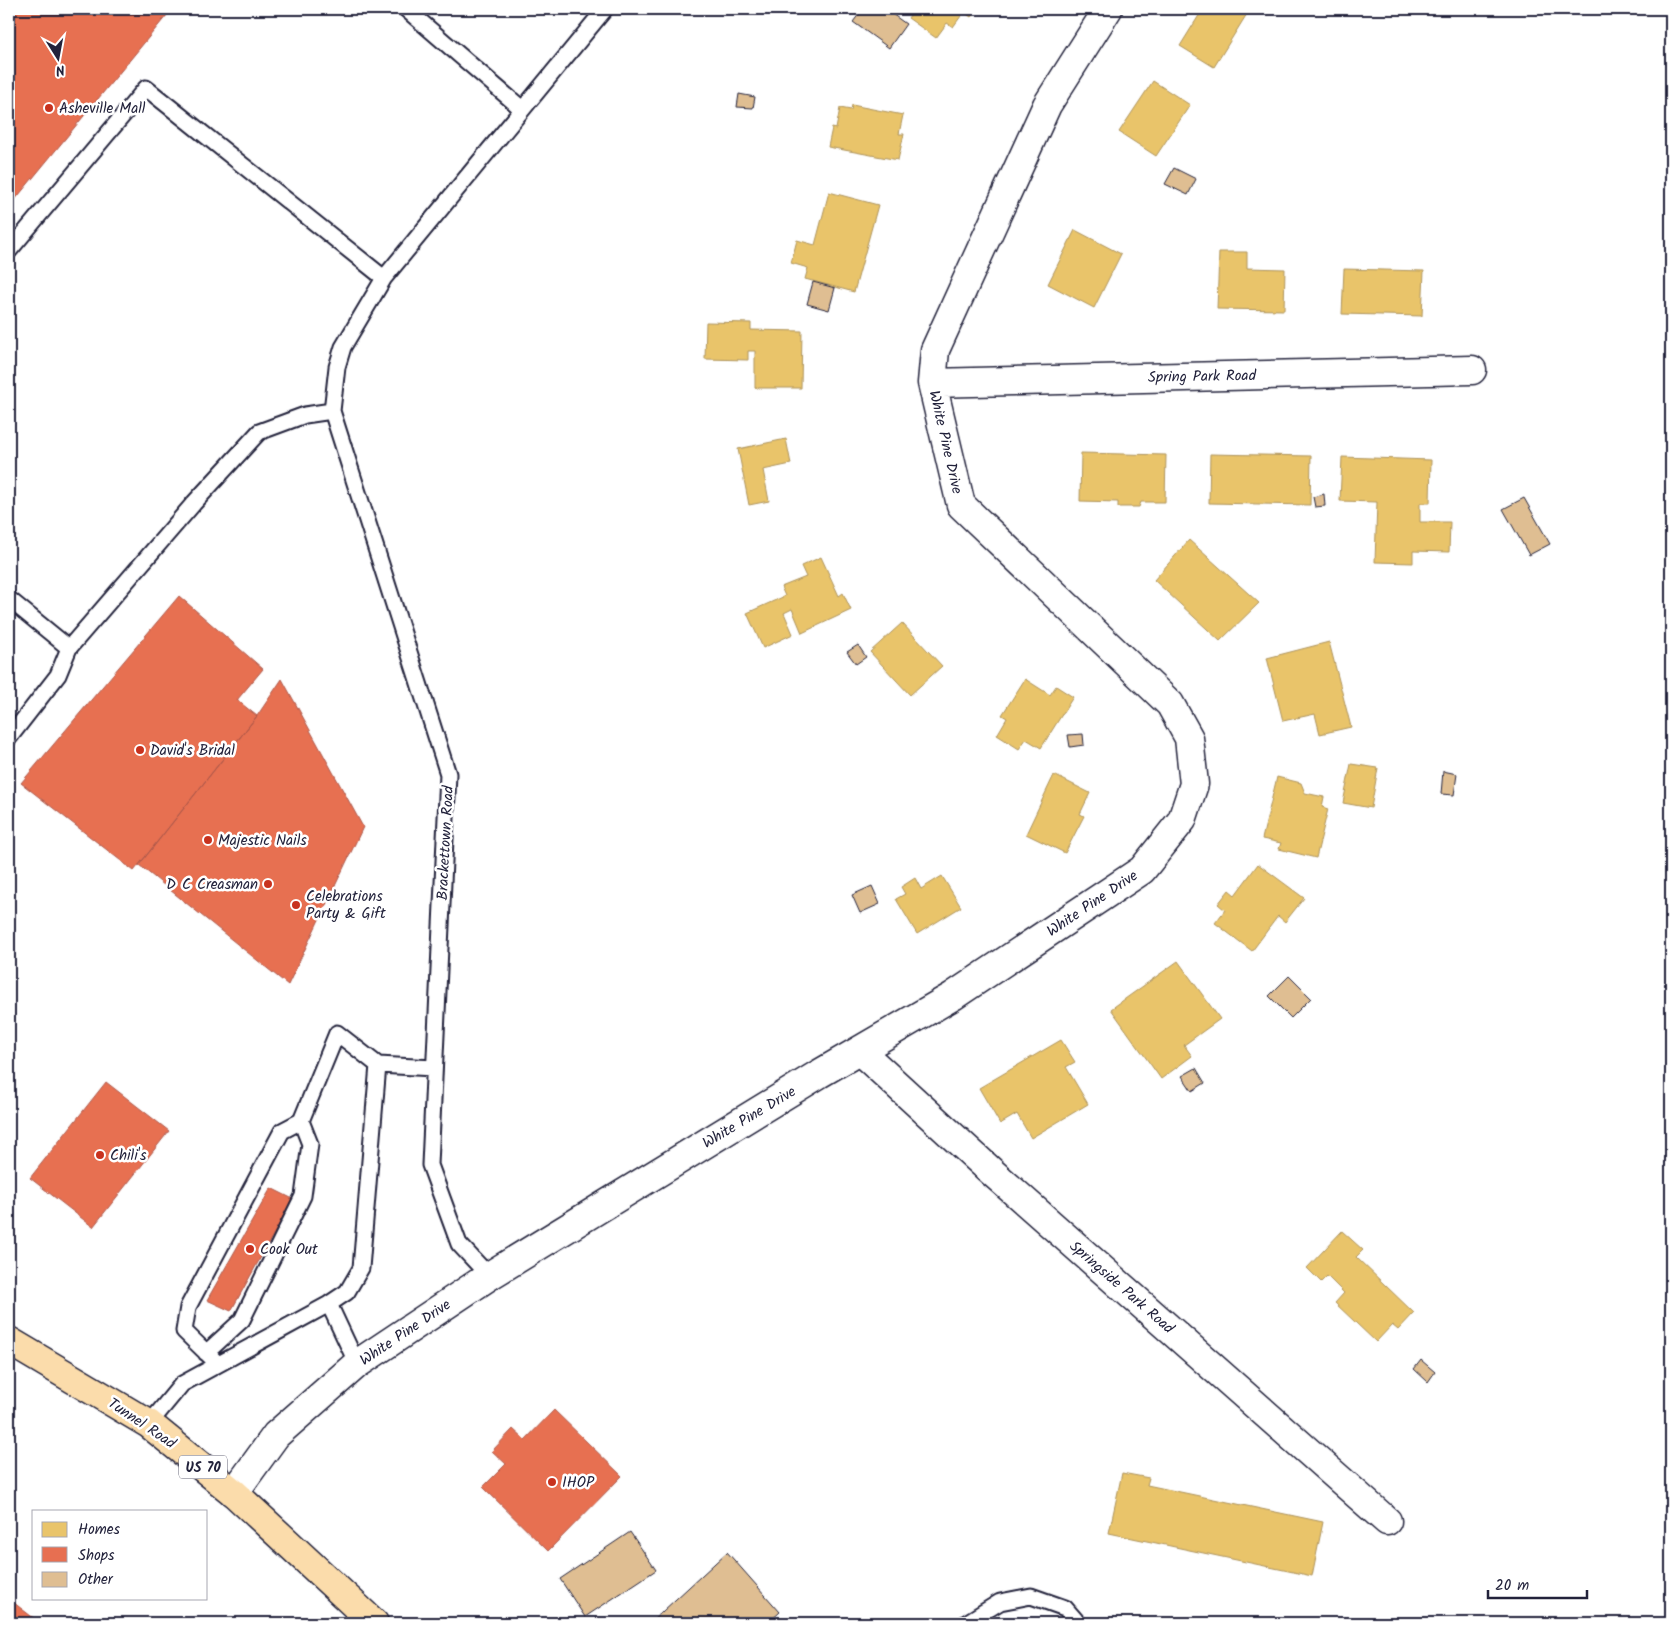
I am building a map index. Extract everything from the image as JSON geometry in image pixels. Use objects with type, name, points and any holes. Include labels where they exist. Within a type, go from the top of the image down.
[{"type":"main road","name":"Tunnel Road","points":[[9,1341],[149,1424],[234,1493],[374,1623]]},
{"type":"street","name":"White Pine Drive","points":[[234,1493],[276,1435],[357,1364],[489,1276],[819,1074],[953,996],[1142,870],[1182,820],[1194,784],[1189,738],[1170,704],[961,505],[932,382],[935,350],[1047,106],[1108,9]]},
{"type":"street","name":"Spring Park Road","points":[[932,382],[1472,370]]},
{"type":"street","name":"Springside Park Road","points":[[860,1051],[993,1173],[1387,1521]]},
{"type":"lane","points":[[406,9],[522,109]]},
{"type":"lane","points":[[9,738],[58,675],[69,648],[194,503],[260,432],[305,415],[332,411],[337,367],[343,347],[384,278],[605,9]]},
{"type":"lane","points":[[9,251],[146,88],[384,278]]},
{"type":"lane","name":"Brackettown Road","points":[[332,411],[448,774],[430,1165],[459,1244],[489,1276]]},
{"type":"lane","points":[[9,600],[69,648]]},
{"type":"lane","points":[[218,1364],[184,1331],[188,1307],[282,1131],[301,1121],[337,1033],[378,1065],[434,1068]]},
{"type":"lane","points":[[149,1424],[182,1384],[329,1304],[347,1292],[360,1268],[378,1065]]},
{"type":"lane","points":[[206,1353],[242,1320],[303,1196],[310,1144],[301,1121]]},
{"type":"lane","points":[[329,1304],[357,1364]]},
{"type":"lane","points":[[966,1623],[1000,1602],[1031,1596],[1065,1608],[1078,1623]]},
{"type":"building: Homes","points":[[914,9],[977,9],[971,17],[964,12],[953,27],[947,23],[936,38],[908,18]]},
{"type":"building: Homes","points":[[1203,9],[1250,9],[1214,67],[1180,46]]},
{"type":"building: Homes","points":[[1153,81],[1190,105],[1156,156],[1119,132]]},
{"type":"building: Homes","points":[[852,105],[903,115],[899,134],[904,134],[898,160],[828,147],[832,128],[836,129],[840,108],[851,110]]},
{"type":"building: Homes","points":[[829,192],[878,205],[854,292],[805,279],[808,268],[791,263],[797,240],[815,245]]},
{"type":"building: Homes","points":[[1075,230],[1121,254],[1094,308],[1048,284]]},
{"type":"building: Homes","points":[[1219,252],[1247,252],[1247,268],[1285,269],[1284,310],[1217,309]]},
{"type":"building: Homes","points":[[1344,269],[1424,271],[1422,316],[1342,314]]},
{"type":"building: Homes","points":[[706,322],[751,323],[751,330],[802,331],[801,388],[755,388],[755,351],[748,351],[748,360],[705,359]]},
{"type":"building: Homes","points":[[786,439],[791,464],[763,470],[769,501],[749,505],[738,449]]},
{"type":"building: Homes","points":[[1081,453],[1166,455],[1165,502],[1141,502],[1139,507],[1118,507],[1118,502],[1080,501]]},
{"type":"building: Homes","points":[[1210,454],[1311,456],[1310,505],[1209,503]]},
{"type":"building: Homes","points":[[1342,457],[1431,460],[1430,503],[1420,503],[1420,522],[1450,522],[1449,552],[1413,551],[1413,563],[1375,562],[1377,502],[1340,501]]},
{"type":"building: Homes","points":[[1189,540],[1259,603],[1220,641],[1154,580]]},
{"type":"building: Homes","points":[[821,557],[839,596],[843,593],[851,610],[802,633],[792,609],[784,613],[793,634],[763,648],[747,613],[785,596],[781,587],[806,577],[801,566]]},
{"type":"building: Homes","points":[[902,623],[942,666],[910,695],[870,652]]},
{"type":"building: Homes","points":[[1329,642],[1351,727],[1320,734],[1315,714],[1283,721],[1267,658]]},
{"type":"building: Homes","points":[[1025,679],[1050,695],[1056,686],[1073,697],[1041,748],[1026,739],[1019,749],[997,735],[1007,718],[1002,715]]},
{"type":"building: Homes","points":[[1351,764],[1378,768],[1371,808],[1343,803]]},
{"type":"building: Homes","points":[[1054,775],[1090,793],[1080,814],[1084,816],[1065,853],[1026,834]]},
{"type":"building: Homes","points":[[1277,777],[1301,783],[1305,793],[1324,797],[1322,807],[1328,809],[1316,858],[1279,849],[1281,843],[1262,839]]},
{"type":"building: Homes","points":[[1258,864],[1304,898],[1285,922],[1278,916],[1252,951],[1215,923],[1225,910],[1218,904],[1229,890],[1235,895]]},
{"type":"building: Homes","points":[[942,876],[961,907],[917,934],[896,899],[905,894],[901,887],[915,878],[921,889]]},
{"type":"building: Homes","points":[[1178,961],[1220,1019],[1184,1045],[1192,1056],[1161,1079],[1111,1009]]},
{"type":"building: Homes","points":[[1061,1040],[1075,1062],[1066,1067],[1088,1104],[1031,1138],[1017,1114],[1000,1124],[979,1088]]},
{"type":"building: Homes","points":[[1342,1231],[1363,1250],[1356,1257],[1414,1313],[1398,1330],[1392,1325],[1376,1342],[1335,1303],[1344,1293],[1327,1276],[1321,1282],[1307,1268]]},
{"type":"building: Homes","points":[[1122,1473],[1149,1478],[1147,1485],[1323,1522],[1312,1576],[1109,1533]]},
{"type":"building: Shops","name":"Asheville Mall","points":[[9,9],[172,9],[9,207]]},
{"type":"building: Shops","name":"David's Bridal","points":[[179,596],[263,669],[237,700],[257,716],[134,871],[21,783]]},
{"type":"building: Shops","points":[[282,679],[363,827],[288,985],[139,865],[257,716]]},
{"type":"building: Shops","name":"Chili's","points":[[106,1082],[169,1131],[93,1227],[30,1178]]},
{"type":"building: Shops","name":"Cook Out","points":[[271,1188],[293,1199],[231,1311],[207,1300]]},
{"type":"building: Shops","name":"IHOP","points":[[554,1410],[622,1476],[548,1551],[483,1487],[506,1464],[492,1451],[513,1429],[525,1440]]},
{"type":"building: Shops","points":[[9,1599],[40,1623],[9,1623]]},
{"type":"building: Other","points":[[863,9],[885,9],[906,24],[889,48],[853,22]]},
{"type":"building: Other","points":[[739,94],[755,97],[753,108],[737,107]]},
{"type":"building: Other","points":[[1174,168],[1196,179],[1188,195],[1165,184]]},
{"type":"building: Other","points":[[813,282],[835,288],[829,310],[807,304]]},
{"type":"building: Other","points":[[1324,494],[1325,506],[1315,507],[1313,497]]},
{"type":"building: Other","points":[[1524,498],[1550,544],[1529,555],[1503,509]]},
{"type":"building: Other","points":[[858,645],[866,657],[856,664],[847,652]]},
{"type":"building: Other","points":[[1083,734],[1084,745],[1070,747],[1068,735]]},
{"type":"building: Other","points":[[1443,771],[1457,774],[1454,795],[1441,794]]},
{"type":"building: Other","points":[[872,886],[880,904],[860,913],[852,895]]},
{"type":"building: Other","points":[[1289,976],[1311,998],[1291,1018],[1269,996]]},
{"type":"building: Other","points":[[1196,1068],[1205,1083],[1192,1091],[1182,1076]]},
{"type":"building: Other","points":[[1421,1360],[1435,1372],[1428,1382],[1414,1369]]},
{"type":"building: Other","points":[[630,1532],[656,1570],[585,1617],[560,1579]]},
{"type":"building: Other","points":[[727,1552],[780,1612],[768,1623],[650,1623]]},
{"type":"place","name":"Asheville Mall","points":[[49,108]]},
{"type":"place","name":"David's Bridal","points":[[140,750]]},
{"type":"place","name":"Majestic Nails","points":[[208,840]]},
{"type":"place","name":"D C Creasman","points":[[268,884]]},
{"type":"place","name":"Celebrations Party & Gift","points":[[296,905]]},
{"type":"place","name":"Chili's","points":[[100,1155]]},
{"type":"place","name":"Cook Out","points":[[250,1249]]},
{"type":"place","name":"IHOP","points":[[552,1482]]}]
